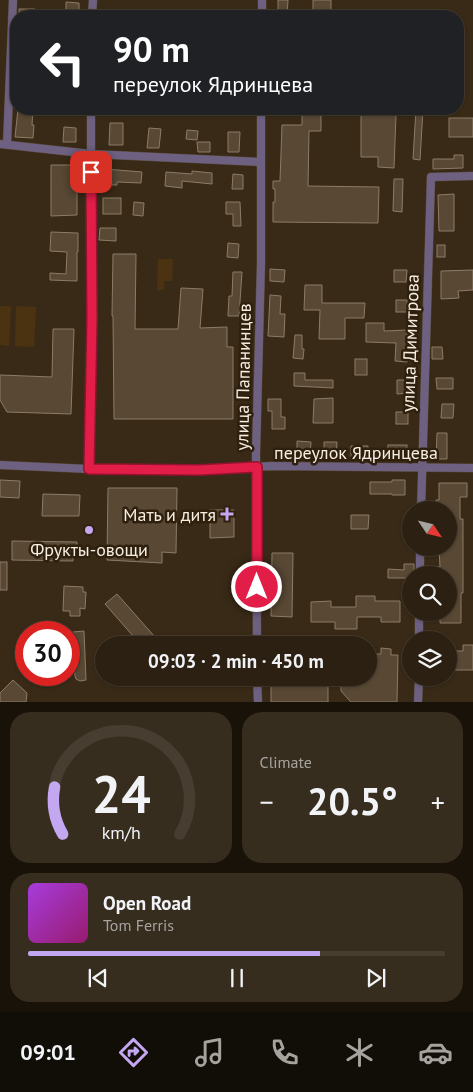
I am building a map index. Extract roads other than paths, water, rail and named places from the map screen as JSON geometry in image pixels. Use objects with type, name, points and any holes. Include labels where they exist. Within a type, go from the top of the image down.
[{"type":"street","points":[[10,48],[4,144],[91,154],[260,162]]},
{"type":"street","points":[[89,469],[92,319],[91,115]]},
{"type":"street","name":"улица Папанинцев","points":[[257,636],[261,115]]},
{"type":"street","name":"улица Димитрова","points":[[421,501],[431,177],[473,176]]},
{"type":"street","name":"переулок Ядринцева","points":[[0,465],[89,469],[199,470],[271,466],[473,468]]},
{"type":"street","points":[[257,686],[258,702]]},
{"type":"street","points":[[418,686],[418,702]]},
{"type":"place","name":"Мать и дитя","points":[[227,514]]},
{"type":"place","name":"Фрукты-овощи","points":[[89,530]]}]
